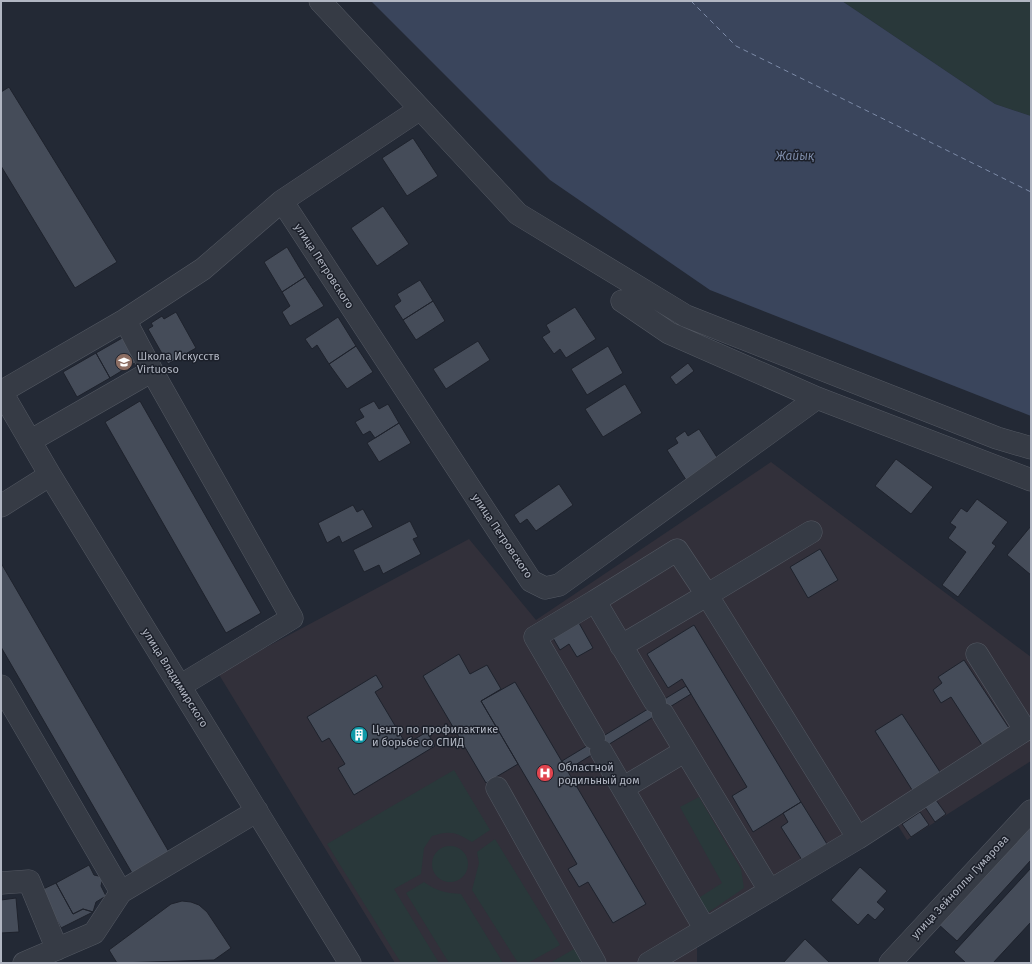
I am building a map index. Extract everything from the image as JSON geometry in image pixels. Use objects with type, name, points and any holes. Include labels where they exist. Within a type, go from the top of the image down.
[{"type":"street","points":[[320,1],[518,214],[686,316],[997,438],[1031,448]]},
{"type":"street","points":[[1,392],[125,320],[203,269],[282,201],[420,109]]},
{"type":"street","name":"улица Петровского","points":[[282,201],[531,581],[545,588],[559,585],[817,398]]},
{"type":"street","points":[[622,301],[669,333],[817,398],[1031,480]]},
{"type":"street","points":[[125,320],[152,371],[292,618],[180,686]]},
{"type":"street","points":[[30,441],[152,371]]},
{"type":"street","name":"улица Владимирского","points":[[1,392],[50,475],[350,963]]},
{"type":"street","points":[[1,506],[50,475]]},
{"type":"street","points":[[621,646],[811,532]]},
{"type":"street","points":[[705,929],[535,637],[677,550],[707,595],[858,838]]},
{"type":"street","points":[[595,601],[770,890]]},
{"type":"street","points":[[649,963],[858,838],[1025,730],[977,654]]},
{"type":"street","points":[[1,686],[121,892]]},
{"type":"street","points":[[623,788],[685,751]]},
{"type":"street","points":[[497,788],[595,963]]},
{"type":"street","points":[[24,963],[94,933],[121,892],[257,811]]},
{"type":"street","name":"улица Зейноллы Гумарова","points":[[890,963],[1031,811]]},
{"type":"street","points":[[1,883],[29,881],[57,949]]},
{"type":"shaded area","points":[[842,1],[1031,1],[1031,116],[995,104]]},
{"type":"shaded area","points":[[771,462],[1031,657],[1031,761],[907,840],[897,824],[697,947],[697,963],[395,963],[218,673],[469,539],[536,620]]},
{"type":"shaded area","points":[[454,770],[490,830],[472,842],[453,833],[444,833],[432,836],[424,848],[421,874],[394,889],[439,963],[401,963],[327,844]]},
{"type":"shaded area","points":[[699,797],[741,869],[744,888],[706,914],[697,899],[722,883],[680,807]]},
{"type":"shaded area","points":[[495,839],[560,945],[528,963],[518,963],[472,890],[479,863],[477,852]]},
{"type":"shaded area","points":[[450,846],[460,849],[465,854],[468,864],[465,874],[460,879],[450,882],[440,879],[435,874],[432,864],[435,854],[440,849]]},
{"type":"shaded area","points":[[424,882],[441,891],[461,894],[503,963],[449,963],[406,893]]},
{"type":"shaded area","points":[[574,949],[583,963],[550,963]]},
{"type":"water","name":"Жайық","points":[[371,1],[842,1],[995,104],[1031,116],[1031,416],[710,290],[550,180]]},
{"type":"building","points":[[9,87],[117,262],[75,288],[1,166],[1,92]]},
{"type":"building","points":[[413,138],[438,176],[407,196],[382,158]]},
{"type":"building","points":[[383,206],[409,244],[377,266],[351,228]]},
{"type":"building","points":[[287,247],[305,277],[282,292],[264,262]]},
{"type":"building","points":[[305,277],[324,306],[290,326],[282,312],[290,306],[282,292]]},
{"type":"building","points":[[420,280],[433,301],[403,320],[394,306],[401,301],[397,294]]},
{"type":"building","points":[[433,301],[445,321],[416,340],[403,320]]},
{"type":"building","points":[[575,307],[596,339],[566,358],[560,349],[554,354],[542,337],[550,332],[546,325]]},
{"type":"building","points":[[176,312],[196,348],[168,364],[148,329],[153,326],[151,323],[162,316],[164,319]]},
{"type":"building","points":[[338,317],[356,346],[329,364],[317,345],[312,349],[305,339]]},
{"type":"building","points":[[124,337],[138,361],[110,378],[96,353]]},
{"type":"building","points":[[478,341],[490,360],[446,389],[433,369]]},
{"type":"building","points":[[356,346],[373,372],[347,389],[329,364]]},
{"type":"building","points":[[608,346],[623,373],[587,395],[571,369]]},
{"type":"building","points":[[96,353],[110,378],[77,397],[63,372]]},
{"type":"building","points":[[688,363],[694,371],[676,385],[670,377]]},
{"type":"building","points":[[625,384],[642,413],[603,437],[585,409]]},
{"type":"building","points":[[140,401],[261,613],[226,633],[105,422]]},
{"type":"building","points":[[374,401],[379,409],[388,404],[399,423],[375,438],[370,431],[363,435],[355,422],[364,417],[359,409]]},
{"type":"building","points":[[399,423],[411,443],[379,462],[367,443]]},
{"type":"building","points":[[699,429],[720,462],[688,483],[667,450],[678,443],[675,438],[685,431],[688,436]]},
{"type":"building","points":[[896,459],[933,487],[911,514],[875,486]]},
{"type":"building","points":[[559,484],[573,505],[536,531],[527,519],[520,524],[514,515]]},
{"type":"building","points":[[977,499],[1008,522],[992,543],[996,546],[958,597],[942,585],[966,552],[948,538],[956,527],[950,523],[961,508],[967,512]]},
{"type":"building","points":[[353,505],[357,512],[363,509],[373,527],[342,543],[339,536],[327,543],[318,523]]},
{"type":"building","points":[[410,521],[418,537],[413,539],[421,554],[383,574],[379,565],[364,572],[353,550]]},
{"type":"building","points":[[1031,526],[1031,575],[1007,555]]},
{"type":"building","points":[[820,549],[838,580],[808,598],[790,567]]},
{"type":"building","points":[[1,563],[169,852],[132,873],[1,647]]},
{"type":"building","points":[[579,623],[593,648],[577,657],[569,644],[560,650],[553,638]]},
{"type":"building","points":[[694,625],[801,802],[753,832],[732,796],[747,787],[682,679],[668,688],[647,654]]},
{"type":"building","points":[[459,654],[470,674],[487,665],[501,689],[481,701],[518,764],[486,783],[423,676]]},
{"type":"building","points":[[964,660],[1009,728],[982,745],[951,697],[941,703],[933,690],[942,683],[938,677]]},
{"type":"building","name":"Центр по профилактике и борьбе со СПИД","points":[[376,675],[383,687],[375,692],[406,744],[427,732],[435,746],[354,795],[338,768],[345,764],[329,738],[322,742],[307,717]]},
{"type":"building","points":[[515,682],[646,904],[613,923],[588,882],[579,887],[568,869],[577,864],[481,701]]},
{"type":"building","points":[[686,686],[691,694],[567,770],[562,761]]},
{"type":"building","points":[[902,714],[942,775],[914,793],[875,731]]},
{"type":"building","points":[[936,800],[946,814],[935,822],[925,807]]},
{"type":"building","points":[[801,802],[827,844],[802,860],[781,827],[788,822],[783,813]]},
{"type":"building","points":[[920,812],[929,825],[911,837],[902,824]]},
{"type":"building","points":[[1031,821],[1031,860],[957,941],[937,923]]},
{"type":"building","points":[[89,865],[94,875],[103,877],[101,886],[106,896],[96,902],[93,912],[83,909],[73,914],[56,883]]},
{"type":"building","points":[[860,867],[887,891],[877,902],[885,909],[875,920],[868,914],[858,925],[831,900]]},
{"type":"building","points":[[1031,868],[1031,922],[993,963],[966,963],[954,952]]},
{"type":"building","points":[[56,883],[73,914],[83,909],[93,912],[61,928],[41,890]]},
{"type":"building","points":[[16,898],[19,932],[1,933],[1,900]]},
{"type":"building","points":[[182,901],[199,905],[207,912],[231,948],[214,960],[117,963],[109,950],[171,904]]},
{"type":"building","points":[[805,939],[830,963],[783,963]]},
{"type":"ferry route","points":[[691,1],[736,46],[1031,192]]},
{"type":"place","name":"Школа Искусств Virtuoso","points":[[124,362]]},
{"type":"place","name":"Центр по профилактике и борьбе со СПИД","points":[[359,735]]},
{"type":"place","name":"Областной родильный дом","points":[[545,773]]}]
